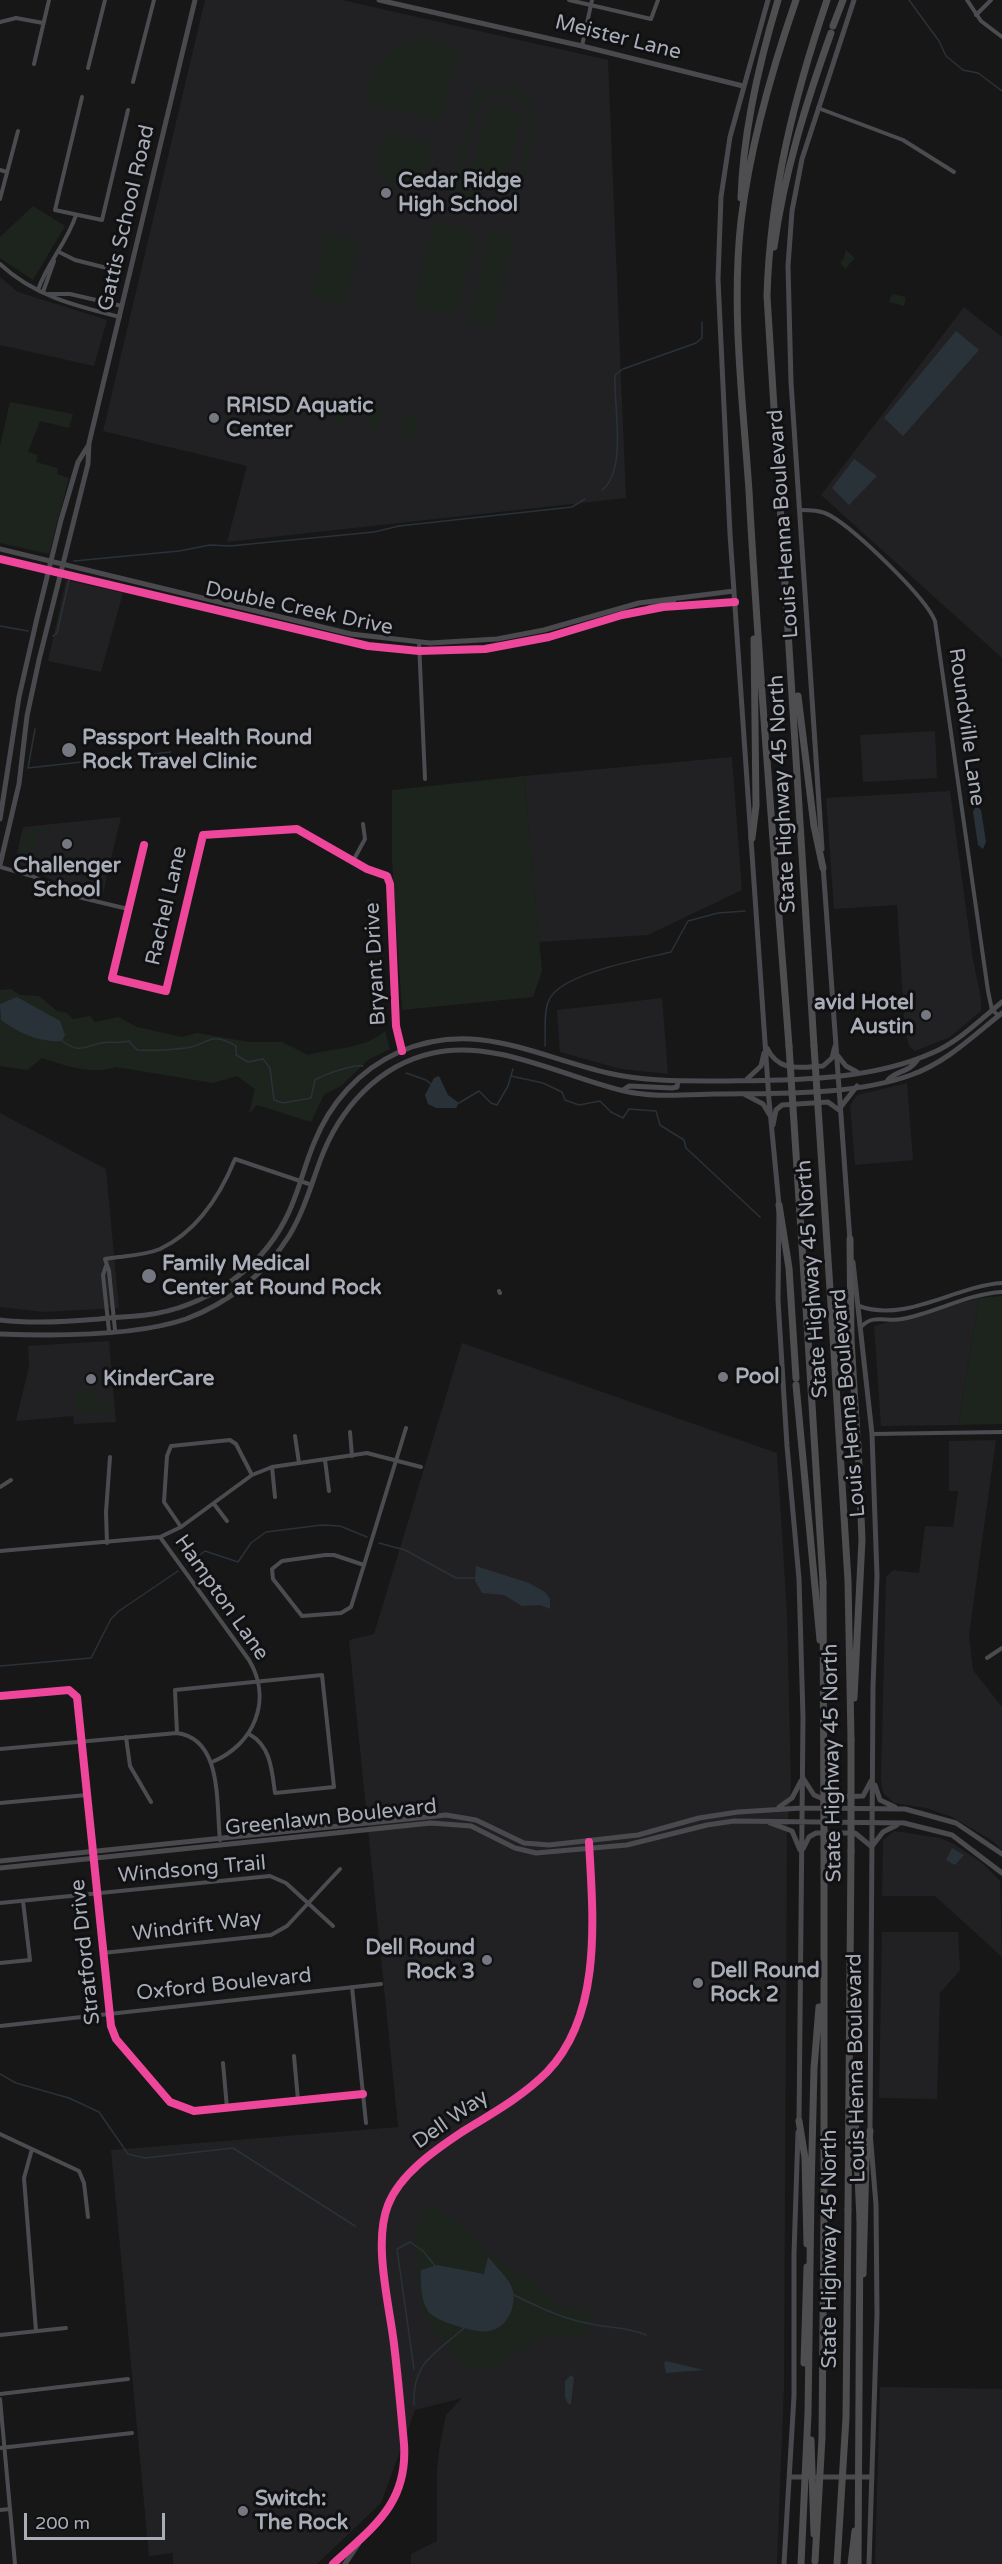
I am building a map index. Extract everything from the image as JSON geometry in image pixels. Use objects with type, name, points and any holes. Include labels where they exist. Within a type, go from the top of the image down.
[{"type":"highway","points":[[741,221],[745,153],[758,74],[778,0]]},
{"type":"highway","name":"State Highway 45 North","points":[[796,0],[767,89],[741,221],[739,327],[755,606],[789,1047],[807,1323],[824,1684],[822,2438],[815,2562]]},
{"type":"highway","name":"State Highway 45 North","points":[[827,0],[788,131],[775,196],[768,267],[768,338],[791,643],[848,1581],[851,1739],[851,2044],[848,2100],[846,2418],[837,2564]]},
{"type":"highway","points":[[768,267],[789,166],[805,107],[843,0]]},
{"type":"highway","points":[[752,838],[756,806],[755,606]]},
{"type":"highway","points":[[791,643],[814,826],[823,868]]},
{"type":"highway","points":[[778,1205],[789,1268],[796,1381],[820,1582]]},
{"type":"highway","points":[[850,1239],[851,1340],[857,1440],[861,1582],[851,1739]]},
{"type":"highway","points":[[801,2564],[808,2414],[816,2033],[823,1980]]},
{"type":"highway","points":[[851,2044],[860,2219],[858,2564]]},
{"type":"highway","points":[[799,2121],[805,2158],[807,2260],[804,2363],[811,2430],[815,2562]]},
{"type":"highway","points":[[851,2564],[856,2524],[866,2161],[870,2131]]},
{"type":"main road","name":"Gattis School Road","points":[[0,866],[19,784],[27,716],[88,464],[89,443],[195,0]]},
{"type":"main road","name":"Meister Lane","points":[[379,0],[401,3],[743,86]]},
{"type":"main road","points":[[768,0],[730,137],[718,239],[724,423],[734,591],[778,1205],[778,1300],[799,1579],[802,1776],[799,2121],[790,2477],[784,2564]]},
{"type":"main road","name":"Louis Henna Boulevard","points":[[854,0],[817,108],[795,186],[789,238],[791,382],[799,510],[839,1110],[850,1239],[862,1326],[872,1434],[877,1576],[872,1821],[870,2131],[876,2205],[877,2314],[869,2564]]},
{"type":"main road","name":"Gattis School Road","points":[[0,819],[19,698],[49,570],[78,462],[89,443]]},
{"type":"main road","name":"Double Creek Drive","points":[[0,549],[351,634],[419,642],[497,639],[544,630],[639,603],[734,591]]},
{"type":"main road","name":"Double Creek Drive","points":[[0,559],[368,646],[419,651],[460,651],[513,645],[631,613],[685,604],[735,602]]},
{"type":"main road","points":[[0,1320],[33,1323],[148,1315],[189,1304],[212,1294],[235,1279],[269,1245],[285,1221],[325,1120],[355,1080],[388,1057],[436,1040],[461,1037],[481,1038],[607,1073],[651,1082],[768,1080],[838,1075],[919,1059],[958,1038],[1002,1002]]},
{"type":"main road","points":[[0,1334],[112,1331],[163,1325],[186,1319],[232,1294],[271,1260],[289,1236],[331,1135],[347,1109],[374,1082],[406,1062],[433,1053],[478,1050],[622,1091],[680,1095],[838,1088],[887,1081],[910,1075],[937,1063],[1000,1014]]},
{"type":"main road","points":[[766,1046],[773,1060],[786,1066],[824,1066],[832,1058],[836,1041]]},
{"type":"main road","points":[[745,1080],[761,1066],[766,1046]]},
{"type":"main road","points":[[837,1054],[846,1066],[857,1072]]},
{"type":"main road","points":[[887,1081],[892,1076],[911,1070],[919,1059]]},
{"type":"main road","points":[[622,1091],[629,1086],[672,1088],[677,1087],[678,1081]]},
{"type":"main road","points":[[772,1130],[776,1110],[782,1105],[828,1102],[839,1110],[856,1086]]},
{"type":"main road","points":[[743,1093],[763,1104],[770,1117]]},
{"type":"main road","points":[[802,1776],[814,1795],[821,1798],[863,1796],[873,1778]]},
{"type":"main road","points":[[775,1808],[792,1798],[802,1776]]},
{"type":"main road","points":[[873,1778],[880,1800],[886,1805],[905,1809]]},
{"type":"main road","name":"Greenlawn Boulevard","points":[[0,1861],[446,1815],[476,1820],[509,1838],[534,1845],[589,1842],[638,1835],[721,1814],[775,1808],[905,1809],[956,1823],[1002,1854]]},
{"type":"main road","points":[[707,1825],[713,1817],[721,1814]]},
{"type":"main road","name":"Greenlawn Boulevard","points":[[0,1868],[445,1822],[471,1826],[504,1844],[536,1853],[627,1845],[707,1825],[802,1820],[904,1823],[952,1835],[1002,1873]]},
{"type":"main road","points":[[763,1821],[792,1831],[801,1854]]},
{"type":"main road","points":[[801,1854],[809,1837],[816,1833],[855,1833],[872,1847],[890,1826],[904,1823]]},
{"type":"main road","name":"Dell Way","points":[[333,2564],[393,2503],[404,2477],[405,2460],[382,2248],[382,2230],[388,2204],[401,2184],[422,2162],[451,2139],[524,2092],[549,2069],[567,2045],[584,2006],[590,1973],[589,1842]]},
{"type":"main road","points":[[790,2477],[872,2477]]},
{"type":"main road","points":[[345,2564],[366,2533]]},
{"type":"street","points":[[34,64],[49,0]]},
{"type":"street","points":[[88,68],[105,0]]},
{"type":"street","points":[[133,82],[154,0]]},
{"type":"street","points":[[569,0],[592,3],[651,19],[658,0]]},
{"type":"street","points":[[967,0],[976,15],[1002,37]]},
{"type":"street","points":[[976,15],[992,0]]},
{"type":"street","points":[[582,46],[592,3]]},
{"type":"street","points":[[0,22],[16,18],[43,23]]},
{"type":"street","points":[[82,97],[55,210],[102,220],[128,110]]},
{"type":"street","points":[[817,108],[903,140],[954,172]]},
{"type":"street","points":[[0,199],[18,131]]},
{"type":"street","points":[[0,170],[7,172]]},
{"type":"street","points":[[43,292],[46,269],[60,252],[76,215]]},
{"type":"street","points":[[60,252],[75,260],[107,268]]},
{"type":"street","points":[[0,264],[15,278],[63,303],[120,317]]},
{"type":"street","points":[[43,292],[70,294],[122,306]]},
{"type":"street","name":"Roundville Lane","points":[[799,510],[813,510],[831,516],[911,587],[927,605],[935,621],[992,1010]]},
{"type":"street","points":[[631,613],[676,601],[678,597]]},
{"type":"street","points":[[419,642],[425,779]]},
{"type":"street","points":[[353,861],[365,839],[363,824]]},
{"type":"street","name":"Rachel Lane","points":[[144,845],[112,978],[166,991],[203,835],[297,829],[353,861],[387,876]]},
{"type":"street","points":[[0,866],[32,876],[78,897],[128,909]]},
{"type":"street","name":"Bryant Drive","points":[[387,876],[390,884],[396,1026],[402,1051]]},
{"type":"street","points":[[992,1010],[1000,1014]]},
{"type":"street","points":[[518,1060],[522,1048]]},
{"type":"street","points":[[112,1331],[105,1259],[159,1249],[191,1228],[214,1201],[236,1159],[312,1185]]},
{"type":"street","points":[[859,1306],[904,1309],[982,1285],[1002,1283]]},
{"type":"street","points":[[862,1326],[871,1318],[903,1319],[953,1302],[1002,1292]]},
{"type":"street","points":[[949,1294],[953,1302]]},
{"type":"street","points":[[364,1565],[334,1555],[325,1555],[282,1561],[272,1572],[273,1579],[297,1611],[309,1617],[341,1613],[349,1609],[364,1565],[406,1428]]},
{"type":"street","points":[[872,1434],[1002,1431]]},
{"type":"street","points":[[350,1432],[352,1456]]},
{"type":"street","points":[[295,1436],[299,1463]]},
{"type":"street","points":[[182,1527],[164,1502],[166,1456],[171,1446],[230,1440],[236,1444],[252,1475]]},
{"type":"street","points":[[0,1551],[160,1537],[182,1527],[252,1475],[272,1467],[371,1453],[421,1467]]},
{"type":"street","points":[[107,1543],[106,1512],[110,1456]]},
{"type":"street","points":[[325,1460],[329,1491]]},
{"type":"street","points":[[272,1467],[275,1497]]},
{"type":"street","points":[[0,1487],[11,1480]]},
{"type":"street","points":[[214,1504],[227,1521]]},
{"type":"street","name":"Hampton Lane","points":[[160,1537],[249,1660],[258,1681],[259,1711],[249,1734],[231,1752],[212,1762]]},
{"type":"street","points":[[987,1658],[1002,1648]]},
{"type":"street","points":[[177,1733],[175,1690],[322,1675],[334,1787],[275,1793],[267,1754],[258,1741],[249,1734]]},
{"type":"street","name":"Stratford Drive","points":[[0,1696],[73,1691],[77,1697],[109,2013],[116,2039],[170,2102],[194,2111],[363,2094]]},
{"type":"street","points":[[0,1749],[177,1733],[197,1739],[206,1749],[212,1762],[220,1845]]},
{"type":"street","points":[[126,1737],[130,1766],[151,1802]]},
{"type":"street","points":[[0,1803],[87,1795]]},
{"type":"street","name":"Windrift Way","points":[[103,1953],[271,1935],[287,1926],[340,1869]]},
{"type":"street","name":"Windsong Trail","points":[[0,1903],[270,1876],[286,1882],[333,1926]]},
{"type":"street","points":[[0,1963],[30,1960],[23,1901]]},
{"type":"street","name":"Oxford Boulevard","points":[[0,2026],[381,1984]]},
{"type":"street","points":[[352,1987],[366,2123]]},
{"type":"street","points":[[294,2056],[298,2100]]},
{"type":"street","points":[[223,2063],[227,2108]]},
{"type":"street","points":[[0,2134],[79,2171],[84,2183],[88,2217]]},
{"type":"street","points":[[32,2149],[24,2178],[36,2331]]},
{"type":"street","points":[[0,2335],[66,2328]]},
{"type":"street","points":[[0,2394],[128,2379]]},
{"type":"street","points":[[0,2399],[2,2447],[15,2564]]},
{"type":"street","points":[[2,2447],[132,2433]]},
{"type":"street","points":[[0,2510],[10,2509]]},
{"type":"shaded area","name":"Cedar Ridge High School","points":[[205,0],[342,0],[608,60],[626,498],[227,542],[247,466],[103,431]]},
{"type":"shaded area","points":[[430,38],[459,48],[443,116],[436,120],[368,104],[371,78],[384,57],[404,44]]},
{"type":"shaded area","points":[[500,87],[514,90],[526,97],[535,115],[531,149],[523,178],[509,200],[498,206],[481,206],[470,200],[459,187],[458,191],[452,190],[476,88],[482,90],[481,94]],"holes":[[[505,93],[523,102],[528,119],[519,172],[509,193],[494,201],[483,200],[467,188],[465,180],[467,143],[474,118],[483,101],[490,96]]]},
{"type":"shaded area","points":[[488,105],[522,113],[504,189],[470,181]]},
{"type":"shaded area","points":[[385,132],[429,142],[431,146],[421,190],[397,188],[381,175],[376,157]]},
{"type":"shaded area","points":[[33,206],[65,226],[33,280],[0,258],[0,237]]},
{"type":"shaded area","points":[[434,222],[476,232],[456,316],[414,306]]},
{"type":"shaded area","points":[[490,232],[514,237],[492,328],[468,322]]},
{"type":"shaded area","points":[[326,233],[360,242],[344,305],[311,297]]},
{"type":"shaded area","points":[[846,250],[855,258],[845,269],[840,262]]},
{"type":"shaded area","points":[[0,277],[18,292],[107,320],[94,366],[0,345]]},
{"type":"shaded area","points":[[892,294],[906,297],[904,306],[889,302]]},
{"type":"shaded area","points":[[964,307],[1002,337],[1002,658],[821,495]]},
{"type":"shaded area","points":[[956,331],[979,350],[903,436],[884,418]]},
{"type":"shaded area","points":[[335,396],[349,400],[343,425],[338,424],[338,420],[330,418]]},
{"type":"shaded area","points":[[10,402],[73,414],[69,428],[40,421],[28,452],[38,455],[36,462],[58,468],[57,474],[69,478],[49,554],[0,543],[0,446]]},
{"type":"shaded area","points":[[370,405],[384,408],[378,433],[365,426]]},
{"type":"shaded area","points":[[405,413],[419,417],[413,442],[408,440],[409,437],[400,435]]},
{"type":"shaded area","points":[[854,459],[877,476],[849,505],[832,488]]},
{"type":"shaded area","points":[[66,580],[123,593],[101,672],[48,661]]},
{"type":"shaded area","points":[[935,731],[937,778],[863,782],[860,735]]},
{"type":"shaded area","points":[[732,757],[742,890],[648,935],[539,942],[524,776]]},
{"type":"shaded area","points":[[524,776],[542,971],[533,997],[402,1010],[392,859],[392,790]]},
{"type":"shaded area","points":[[950,791],[973,960],[981,998],[981,1011],[950,1037],[915,1051],[909,1046],[905,1032],[897,905],[834,909],[826,798]]},
{"type":"shaded area","points":[[976,806],[981,810],[986,842],[983,849],[978,845],[973,812]]},
{"type":"shaded area","name":"Challenger School","points":[[121,817],[102,898],[76,891],[15,862],[23,827]]},
{"type":"shaded area","points":[[25,829],[51,829],[50,835],[38,831],[32,858],[19,855]]},
{"type":"shaded area","points":[[367,899],[379,901],[379,915],[365,912]]},
{"type":"shaded area","points":[[11,989],[20,995],[39,996],[57,1011],[67,1013],[73,1019],[90,1016],[95,1022],[118,1017],[137,1027],[182,1037],[197,1033],[249,1042],[282,1042],[308,1055],[368,1042],[385,1031],[390,1049],[368,1060],[342,1085],[324,1095],[311,1122],[257,1105],[249,1114],[255,1089],[237,1076],[213,1083],[116,1067],[88,1070],[42,1058],[27,1070],[0,1066],[0,990]]},
{"type":"shaded area","points":[[17,997],[60,1021],[65,1035],[62,1041],[30,1036],[1,1020],[0,1004]]},
{"type":"shaded area","points":[[662,998],[668,1074],[621,1069],[560,1052],[557,1010]]},
{"type":"shaded area","points":[[439,1076],[448,1095],[459,1103],[456,1108],[436,1108],[428,1104],[425,1095],[434,1078]]},
{"type":"shaded area","points":[[907,1083],[913,1160],[855,1165],[850,1106],[857,1095]]},
{"type":"shaded area","points":[[0,1113],[106,1169],[119,1308],[44,1312],[0,1307]]},
{"type":"shaded area","points":[[1002,1296],[1002,1424],[958,1425],[979,1298]]},
{"type":"shaded area","points":[[979,1298],[958,1425],[881,1426],[874,1326]]},
{"type":"shaded area","points":[[109,1341],[116,1422],[74,1424],[73,1416],[16,1421],[29,1366],[28,1346]]},
{"type":"shaded area","points":[[462,1343],[777,1453],[787,1613],[791,1785],[787,1834],[784,2387],[777,2564],[411,2564],[411,2554],[437,2541],[437,2470],[440,2444],[446,2415],[462,2398],[415,2410],[381,2503],[317,2564],[173,2564],[173,2553],[149,2556],[111,2150],[398,2127],[349,1640],[374,1634]]},
{"type":"shaded area","points":[[94,1389],[95,1401],[108,1400],[110,1411],[77,1414],[75,1390]]},
{"type":"shaded area","points":[[996,1440],[969,1635],[973,1670],[1002,1707],[1002,1850],[993,1841],[952,1817],[926,1808],[894,1803],[883,1793],[881,1779],[886,1577],[893,1570],[919,1573],[925,1526],[953,1527],[958,1491],[949,1491],[949,1441]]},
{"type":"shaded area","points":[[476,1566],[529,1583],[545,1592],[550,1599],[550,1609],[540,1605],[522,1606],[504,1595],[482,1593],[475,1581]]},
{"type":"shaded area","points":[[894,1831],[940,1838],[954,1844],[982,1863],[1000,1881],[1002,1957],[935,1896],[882,1896],[883,1840]]},
{"type":"shaded area","points":[[952,1848],[964,1855],[955,1865],[946,1860]]},
{"type":"shaded area","points":[[882,1932],[958,1932],[960,1970],[940,1993],[937,2099],[879,2098]]},
{"type":"shaded area","points":[[428,2202],[465,2229],[484,2252],[528,2278],[556,2304],[592,2312],[588,2335],[538,2338],[500,2366],[466,2370],[429,2325],[420,2307],[415,2236],[418,2222]]},
{"type":"shaded area","points":[[488,2257],[506,2278],[513,2291],[513,2304],[509,2316],[501,2326],[489,2331],[475,2331],[447,2323],[428,2311],[422,2297],[421,2270],[437,2265],[484,2274]]},
{"type":"shaded area","points":[[666,2361],[704,2370],[666,2373],[664,2363]]},
{"type":"shaded area","points":[[571,2375],[574,2378],[571,2404],[568,2404],[565,2397],[565,2381]]},
{"type":"shaded area","points":[[880,2387],[1002,2389],[1002,2564],[875,2564]]},
{"type":"waterway","points":[[909,0],[939,41],[946,56],[963,70],[978,73],[1002,91]]},
{"type":"waterway","points":[[602,490],[610,480],[615,468],[617,452],[615,375],[623,369],[696,343],[702,338],[702,322]]},
{"type":"waterway","points":[[74,561],[179,551],[210,545],[230,546],[374,532],[399,526],[572,507],[585,499]]},
{"type":"waterway","points":[[53,636],[57,633],[69,580]]},
{"type":"waterway","points":[[0,626],[28,631]]},
{"type":"waterway","points":[[35,729],[28,768],[171,752]]},
{"type":"waterway","points":[[545,1046],[546,1010],[549,1000],[557,990],[569,982],[604,968],[671,952],[688,921],[718,913],[745,911]]},
{"type":"waterway","points":[[61,1040],[77,1048],[104,1042],[129,1041],[137,1050],[168,1050],[220,1039],[236,1046],[236,1055],[248,1062],[263,1059],[270,1068],[274,1100],[283,1103],[311,1098],[315,1080],[332,1072],[363,1066]]},
{"type":"waterway","points":[[459,1103],[479,1091],[491,1103],[497,1105],[508,1086],[513,1069]]},
{"type":"waterway","points":[[406,1073],[426,1080],[432,1085]]},
{"type":"waterway","points":[[511,1076],[543,1083],[562,1092],[565,1100],[579,1105],[600,1101],[611,1112],[623,1118],[629,1109],[656,1111],[660,1125],[684,1140],[686,1148],[760,1217]]},
{"type":"waterway","points":[[187,1564],[205,1551],[238,1562],[251,1543],[266,1532],[322,1525],[340,1526],[367,1537]]},
{"type":"waterway","points":[[379,1543],[405,1550],[456,1578],[476,1578]]},
{"type":"waterway","points":[[0,1666],[91,1658],[111,1619],[119,1611],[178,1571]]},
{"type":"waterway","points":[[0,2074],[16,2083],[69,2098],[99,2112],[128,2154],[145,2158],[233,2148],[355,2226]]},
{"type":"waterway","points":[[414,2369],[397,2249],[410,2242],[423,2251],[435,2266]]},
{"type":"waterway","points":[[512,2294],[570,2319],[632,2330],[646,2335]]},
{"type":"waterway","points":[[414,2405],[414,2390],[421,2369],[435,2352],[464,2328]]},
{"type":"cycle path","points":[[0,559],[368,646],[419,651],[485,649],[549,637],[622,615],[663,607],[735,602]]},
{"type":"cycle path","points":[[144,845],[112,978],[166,991],[203,835],[297,829],[367,869],[387,876],[390,884],[396,1026],[402,1051]]},
{"type":"cycle path","points":[[0,1696],[69,1690],[77,1697],[111,2026],[116,2039],[170,2102],[194,2111],[363,2094]]},
{"type":"cycle path","points":[[333,2564],[385,2513],[394,2499],[404,2465],[398,2381],[382,2255],[384,2220],[388,2205],[401,2183],[419,2164],[527,2089],[547,2072],[565,2048],[578,2022],[586,1993],[590,1963],[592,1901],[589,1842]]},
{"type":"place","name":"Cedar Ridge High School","points":[[386,193]]},
{"type":"place","name":"RRISD Aquatic Center","points":[[214,418]]},
{"type":"place","name":"Passport Health Round Rock Travel Clinic","points":[[69,750]]},
{"type":"place","name":"Challenger School","points":[[67,844]]},
{"type":"place","name":"avid Hotel Austin","points":[[926,1015]]},
{"type":"place","name":"Family Medical Center at Round Rock","points":[[149,1276]]},
{"type":"place","name":"Pool","points":[[723,1377]]},
{"type":"place","name":"KinderCare","points":[[91,1379]]},
{"type":"place","name":"Dell Round Rock 3","points":[[487,1960]]},
{"type":"place","name":"Dell Round Rock 2","points":[[698,1983]]},
{"type":"place","name":"Switch: The Rock","points":[[243,2511]]}]
